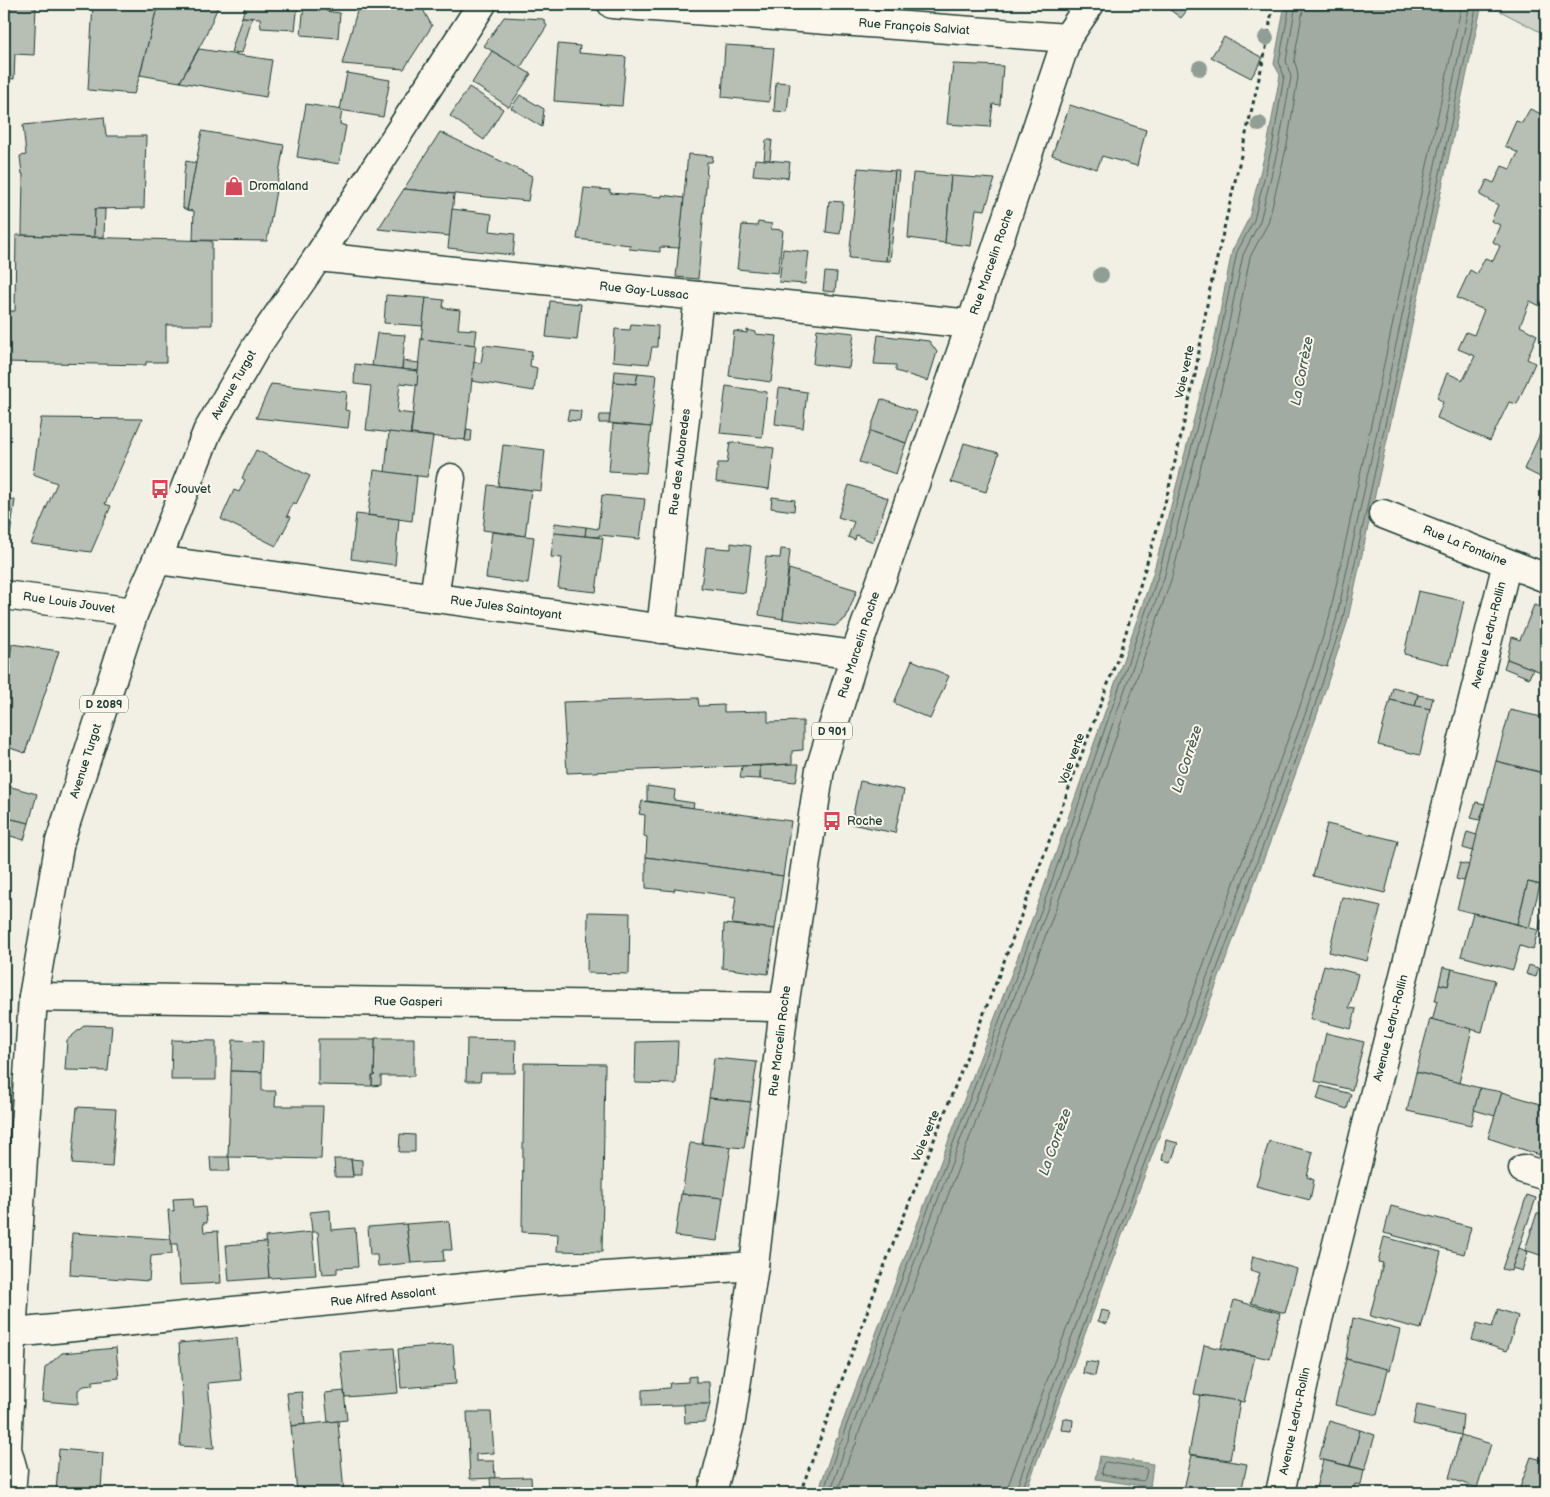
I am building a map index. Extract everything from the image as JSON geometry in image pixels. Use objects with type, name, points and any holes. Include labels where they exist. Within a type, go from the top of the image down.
[{"type":"street","name":"Avenue Turgot","points":[[11,1493],[13,1470],[7,1449],[8,1334],[33,997],[60,841],[134,612],[157,560],[207,432],[256,347],[318,257],[482,4]]},
{"type":"street","name":"Rue François Salviat","points":[[612,4],[1067,38]]},
{"type":"street","name":"Rue Marcelin Roche","points":[[712,1493],[731,1420],[754,1266],[784,1007],[820,769],[855,655],[971,324],[1067,38],[1090,4]]},
{"type":"street","name":"Rue Gay-Lussac","points":[[318,257],[971,324]]},
{"type":"street","name":"Rue des Aubaredes","points":[[661,628],[699,296]]},
{"type":"street","points":[[434,598],[451,478]]},
{"type":"street","name":"Rue La Fontaine","points":[[1383,514],[1546,578]]},
{"type":"street","name":"Rue Jules Saintoyant","points":[[157,560],[855,655]]},
{"type":"street","name":"Avenue Ledru-Rollin","points":[[1280,1493],[1314,1332],[1507,563]]},
{"type":"street","name":"Rue Louis Jouvet","points":[[4,595],[134,612]]},
{"type":"street","name":"Rue Gasperi","points":[[33,997],[784,1007]]},
{"type":"street","name":"Rue Alfred Assolant","points":[[8,1334],[531,1281],[754,1266]]},
{"type":"path","name":"Voie verte","points":[[800,1493],[880,1276],[997,980],[1120,652],[1167,496],[1210,293],[1266,48],[1273,4]]},
{"type":"shaded area","points":[[1487,4],[1546,4],[1546,35]]},
{"type":"water","name":"La Corrèze","points":[[1285,4],[1482,4],[1347,623],[1317,715],[1287,797],[1025,1493],[818,1493],[836,1439],[839,1438],[839,1432],[1043,890],[1153,574],[1214,343],[1232,251],[1249,218],[1268,141],[1280,75],[1274,64]]},
{"type":"water","points":[[1100,1456],[1153,1464],[1150,1487],[1096,1479]]},
{"type":"building","points":[[4,4],[36,6],[34,55],[15,54],[14,79],[4,78]]},
{"type":"building","points":[[93,4],[158,4],[134,94],[88,90]]},
{"type":"building","points":[[158,4],[219,4],[206,35],[180,82],[140,75]]},
{"type":"building","points":[[246,4],[298,4],[295,30],[261,28],[260,18],[242,17]]},
{"type":"building","points":[[304,4],[327,4],[326,11],[340,13],[338,38],[301,35]]},
{"type":"building","points":[[359,4],[421,6],[432,26],[404,69],[342,64]]},
{"type":"building","points":[[999,4],[1034,4],[1034,6]]},
{"type":"building","points":[[1162,4],[1192,4],[1181,18]]},
{"type":"building","points":[[242,17],[252,18],[242,53],[231,52]]},
{"type":"building","points":[[504,17],[543,19],[547,26],[520,68],[484,46]]},
{"type":"building","points":[[1224,37],[1263,58],[1251,78],[1211,57]]},
{"type":"building","points":[[558,44],[580,46],[579,53],[626,57],[622,106],[554,101]]},
{"type":"building","points":[[725,45],[774,48],[769,102],[722,97]]},
{"type":"building","points":[[199,49],[272,60],[266,97],[180,82]]},
{"type":"building","points":[[492,51],[531,74],[509,107],[472,83]]},
{"type":"building","points":[[953,64],[1003,66],[1000,105],[993,104],[990,127],[947,124]]},
{"type":"building","points":[[347,73],[390,80],[383,117],[340,110]]},
{"type":"building","points":[[776,82],[790,83],[787,112],[774,111]]},
{"type":"building","points":[[469,87],[503,109],[484,140],[450,116]]},
{"type":"building","points":[[520,95],[544,109],[542,127],[511,108]]},
{"type":"building","points":[[306,104],[342,110],[340,124],[346,126],[339,164],[297,157]]},
{"type":"building","points":[[1070,105],[1146,130],[1137,166],[1102,156],[1097,169],[1052,155]]},
{"type":"building","points":[[1530,109],[1546,116],[1546,214],[1542,224],[1546,226],[1546,292],[1540,306],[1530,301],[1520,326],[1537,335],[1527,359],[1535,363],[1517,404],[1509,402],[1490,441],[1437,418],[1443,402],[1437,398],[1447,373],[1463,380],[1475,356],[1458,349],[1466,332],[1474,335],[1484,310],[1457,298],[1470,270],[1477,274],[1485,258],[1493,261],[1500,246],[1493,242],[1500,225],[1491,221],[1498,205],[1480,195],[1487,180],[1494,183],[1502,166],[1510,169],[1518,153],[1505,146],[1516,121],[1522,123]]},
{"type":"building","points":[[104,117],[106,136],[146,136],[144,208],[95,209],[94,237],[22,235],[23,174],[20,156],[26,155],[23,125]]},
{"type":"building","name":"Dromaland","points":[[202,131],[284,145],[267,241],[193,240],[194,211],[187,210]]},
{"type":"building","points":[[440,132],[532,176],[528,201],[404,189]]},
{"type":"building","points":[[766,140],[772,140],[770,160],[764,160]]},
{"type":"building","points":[[688,154],[713,156],[712,162],[707,162],[698,279],[676,277]]},
{"type":"building","points":[[755,159],[790,162],[788,178],[753,175]]},
{"type":"building","points":[[186,161],[196,163],[187,210],[183,208]]},
{"type":"building","points":[[858,168],[895,171],[886,261],[849,258]]},
{"type":"building","points":[[895,171],[899,171],[890,261],[886,261]]},
{"type":"building","points":[[913,173],[951,176],[945,243],[908,238]]},
{"type":"building","points":[[951,176],[995,179],[985,210],[976,209],[971,246],[945,243]]},
{"type":"building","points":[[584,188],[610,190],[610,193],[662,197],[662,195],[684,198],[679,248],[660,247],[660,252],[629,249],[630,245],[577,239]]},
{"type":"building","points":[[404,189],[454,194],[450,236],[378,229]]},
{"type":"building","points":[[829,201],[843,202],[840,234],[826,232]]},
{"type":"building","points":[[95,209],[105,209],[104,237],[94,237]]},
{"type":"building","points":[[452,209],[492,214],[490,231],[515,234],[513,255],[448,248]]},
{"type":"building","points":[[758,222],[772,224],[771,229],[783,230],[778,273],[737,269],[742,225],[757,226]]},
{"type":"building","points":[[16,235],[212,241],[212,325],[166,325],[166,362],[146,362],[146,365],[4,362],[4,311],[15,311]]},
{"type":"building","points":[[783,249],[809,252],[805,284],[779,282]]},
{"type":"building","points":[[825,272],[837,273],[835,292],[823,291]]},
{"type":"building","points":[[386,295],[426,298],[423,326],[384,323]]},
{"type":"building","points":[[426,298],[444,300],[443,308],[460,310],[458,329],[477,330],[475,345],[421,339]]},
{"type":"building","points":[[550,301],[581,304],[577,340],[546,337]]},
{"type":"building","points":[[631,324],[658,326],[657,347],[652,347],[649,364],[613,361],[615,329],[630,330]]},
{"type":"building","points":[[817,329],[854,333],[849,368],[813,364]]},
{"type":"building","points":[[747,330],[756,332],[755,334],[777,336],[771,382],[729,376],[734,331],[747,333]]},
{"type":"building","points":[[377,333],[405,335],[402,369],[372,366]]},
{"type":"building","points":[[878,335],[929,341],[937,352],[928,381],[896,371],[896,365],[874,364]]},
{"type":"building","points":[[421,339],[476,345],[465,440],[411,434]]},
{"type":"building","points":[[484,345],[532,351],[530,366],[537,368],[534,391],[472,381],[474,362],[481,363]]},
{"type":"building","points":[[403,361],[419,363],[418,371],[402,369]]},
{"type":"building","points":[[355,364],[418,371],[417,385],[400,383],[397,412],[413,414],[410,435],[366,430],[371,386],[354,384]]},
{"type":"building","points":[[615,371],[638,373],[636,384],[614,382]]},
{"type":"building","points":[[638,373],[657,375],[651,427],[609,423],[614,382],[636,384]]},
{"type":"building","points":[[271,384],[347,392],[345,410],[350,411],[348,428],[256,418]]},
{"type":"building","points":[[726,386],[767,392],[762,437],[720,433]]},
{"type":"building","points":[[779,388],[807,392],[803,428],[775,424]]},
{"type":"building","points":[[881,399],[917,412],[906,443],[870,431]]},
{"type":"building","points":[[569,410],[581,411],[580,421],[567,420]]},
{"type":"building","points":[[600,415],[610,415],[609,423],[599,423]]},
{"type":"building","points":[[41,418],[142,419],[105,504],[111,506],[91,552],[31,544],[57,483],[33,474]]},
{"type":"building","points":[[1546,421],[1546,480],[1524,469]]},
{"type":"building","points":[[613,424],[651,427],[646,473],[609,471]]},
{"type":"building","points":[[467,429],[472,430],[471,441],[465,441]]},
{"type":"building","points":[[870,431],[906,443],[896,474],[859,462]]},
{"type":"building","points":[[389,432],[433,437],[427,477],[385,472]]},
{"type":"building","points":[[730,442],[774,448],[769,489],[716,482],[718,463],[727,463]]},
{"type":"building","points":[[964,443],[999,453],[986,492],[951,482]]},
{"type":"building","points":[[503,445],[545,450],[541,491],[498,486]]},
{"type":"building","points":[[256,450],[310,476],[296,504],[293,502],[287,516],[291,517],[276,546],[221,519],[234,490],[239,492],[245,480],[242,478]]},
{"type":"building","points":[[374,470],[417,476],[412,521],[368,515]]},
{"type":"building","points":[[488,485],[531,490],[525,536],[483,530]]},
{"type":"building","points":[[849,485],[888,498],[873,542],[856,535],[855,540],[848,537],[854,522],[838,517]]},
{"type":"building","points":[[602,495],[645,499],[640,539],[599,535],[599,537],[585,536],[586,527],[598,529]]},
{"type":"building","points":[[772,497],[795,500],[794,511],[771,508]]},
{"type":"building","points":[[4,498],[15,500],[10,535],[4,534]]},
{"type":"building","points":[[356,514],[399,519],[395,565],[351,559]]},
{"type":"building","points":[[555,523],[586,527],[585,536],[554,533]]},
{"type":"building","points":[[492,532],[534,537],[528,584],[486,578]]},
{"type":"building","points":[[554,533],[603,538],[596,592],[558,588],[562,558],[551,557]]},
{"type":"building","points":[[731,543],[751,546],[745,593],[701,588],[706,547],[731,549]]},
{"type":"building","points":[[781,549],[790,550],[783,619],[759,615],[766,557],[780,558]]},
{"type":"building","points":[[789,569],[857,590],[846,618],[835,626],[783,619]]},
{"type":"building","points":[[1418,591],[1464,601],[1449,665],[1404,654]]},
{"type":"building","points":[[1534,605],[1546,609],[1546,674],[1507,659],[1512,637],[1520,640]]},
{"type":"building","points":[[12,644],[59,651],[25,753],[4,746],[4,730],[9,716],[4,714],[4,679],[9,665]]},
{"type":"building","points":[[1507,659],[1533,669],[1529,678],[1504,668]]},
{"type":"building","points":[[912,660],[949,676],[930,719],[894,703]]},
{"type":"building","points":[[1393,687],[1418,694],[1415,706],[1390,700]]},
{"type":"building","points":[[1418,695],[1433,698],[1430,709],[1415,706]]},
{"type":"building","points":[[698,698],[699,706],[724,705],[724,712],[768,711],[768,722],[803,721],[803,750],[792,751],[792,764],[567,773],[563,702]]},
{"type":"building","points":[[1390,700],[1430,709],[1420,755],[1378,745]]},
{"type":"building","points":[[1510,710],[1546,718],[1546,750],[1540,772],[1496,761]]},
{"type":"building","points":[[1496,761],[1546,774],[1546,886],[1528,882],[1517,924],[1457,909]]},
{"type":"building","points":[[799,764],[796,782],[760,779],[760,766]]},
{"type":"building","points":[[742,766],[760,766],[760,779],[740,778]]},
{"type":"building","points":[[860,781],[904,790],[895,833],[851,824]]},
{"type":"building","points":[[4,785],[37,794],[29,823],[7,818],[4,830]]},
{"type":"building","points":[[647,786],[675,790],[674,800],[694,803],[693,808],[647,801]]},
{"type":"building","points":[[642,801],[791,821],[783,876],[646,857],[645,815],[639,814]]},
{"type":"building","points":[[1476,802],[1485,804],[1480,820],[1471,818]]},
{"type":"building","points":[[7,818],[29,823],[24,840],[4,834]]},
{"type":"building","points":[[1327,824],[1398,841],[1385,893],[1313,876]]},
{"type":"building","points":[[1467,832],[1477,835],[1473,851],[1463,848]]},
{"type":"building","points":[[646,857],[783,876],[775,929],[732,924],[736,897],[675,888],[674,891],[646,888]]},
{"type":"building","points":[[1460,863],[1469,865],[1464,881],[1456,879]]},
{"type":"building","points":[[1528,882],[1540,885],[1529,928],[1517,924]]},
{"type":"building","points":[[1342,897],[1381,906],[1367,961],[1329,952]]},
{"type":"building","points":[[588,912],[630,913],[629,974],[587,973]]},
{"type":"building","points":[[1473,913],[1538,930],[1533,950],[1520,946],[1513,970],[1461,956]]},
{"type":"building","points":[[1541,919],[1546,921],[1546,930],[1539,929]]},
{"type":"building","points":[[724,924],[775,929],[768,974],[722,968]]},
{"type":"building","points":[[1324,965],[1358,974],[1349,1008],[1356,1009],[1351,1029],[1310,1019]]},
{"type":"building","points":[[1529,965],[1538,968],[1536,977],[1526,974]]},
{"type":"building","points":[[1443,967],[1452,969],[1448,986],[1439,984]]},
{"type":"building","points":[[1452,969],[1495,980],[1482,1032],[1430,1019],[1433,1018],[1439,984],[1448,986]]},
{"type":"building","points":[[1430,1019],[1472,1029],[1459,1083],[1416,1072]]},
{"type":"building","points":[[85,1025],[112,1026],[108,1071],[65,1070],[67,1040]]},
{"type":"building","points":[[1326,1033],[1364,1042],[1352,1090],[1315,1081]]},
{"type":"building","points":[[375,1038],[414,1038],[414,1076],[381,1076],[381,1085],[372,1086]]},
{"type":"building","points":[[318,1039],[375,1039],[372,1086],[318,1085]]},
{"type":"building","points":[[467,1039],[516,1040],[515,1073],[481,1073],[480,1081],[466,1081]]},
{"type":"building","points":[[172,1040],[216,1041],[216,1080],[171,1080]]},
{"type":"building","points":[[233,1040],[263,1041],[262,1072],[231,1071]]},
{"type":"building","points":[[678,1041],[676,1084],[635,1083],[636,1042]]},
{"type":"building","points":[[714,1058],[757,1062],[751,1102],[709,1098]]},
{"type":"building","points":[[524,1063],[605,1064],[602,1252],[557,1251],[558,1234],[522,1232]]},
{"type":"building","points":[[231,1071],[262,1072],[262,1091],[276,1091],[275,1106],[323,1106],[321,1159],[228,1157]]},
{"type":"building","points":[[1416,1072],[1480,1088],[1471,1125],[1407,1111]]},
{"type":"building","points":[[1321,1086],[1351,1094],[1347,1109],[1317,1099]]},
{"type":"building","points":[[1480,1088],[1502,1092],[1495,1116],[1474,1110]]},
{"type":"building","points":[[1502,1092],[1546,1106],[1546,1157],[1488,1138]]},
{"type":"building","points":[[709,1098],[751,1102],[744,1148],[702,1144]]},
{"type":"building","points":[[77,1107],[116,1109],[112,1167],[72,1164]]},
{"type":"building","points":[[400,1134],[415,1135],[415,1152],[399,1152]]},
{"type":"building","points":[[1166,1140],[1178,1143],[1171,1162],[1162,1160]]},
{"type":"building","points":[[1269,1141],[1313,1152],[1307,1177],[1314,1180],[1310,1200],[1256,1186]]},
{"type":"building","points":[[690,1143],[731,1147],[723,1198],[682,1194]]},
{"type":"building","points":[[210,1157],[229,1157],[230,1171],[211,1171]]},
{"type":"building","points":[[334,1159],[351,1159],[353,1177],[335,1177]]},
{"type":"building","points":[[351,1159],[362,1160],[362,1175],[353,1175]]},
{"type":"building","points":[[681,1194],[723,1198],[717,1241],[675,1236]]},
{"type":"building","points":[[1527,1195],[1536,1198],[1511,1271],[1502,1269]]},
{"type":"building","points":[[193,1198],[194,1208],[205,1207],[207,1223],[203,1223],[204,1232],[218,1231],[221,1283],[180,1285],[177,1244],[171,1244],[168,1210],[174,1211],[173,1199]]},
{"type":"building","points":[[1391,1206],[1471,1227],[1464,1254],[1384,1233]]},
{"type":"building","points":[[330,1210],[331,1230],[355,1228],[358,1267],[337,1268],[337,1273],[323,1274],[318,1232],[312,1232],[310,1212]]},
{"type":"building","points":[[1537,1213],[1546,1217],[1546,1257],[1525,1250]]},
{"type":"building","points":[[449,1221],[452,1250],[443,1250],[444,1261],[411,1263],[406,1224]]},
{"type":"building","points":[[406,1224],[411,1263],[378,1266],[377,1255],[370,1255],[368,1227]]},
{"type":"building","points":[[312,1232],[316,1275],[269,1278],[265,1237]]},
{"type":"building","points":[[72,1233],[171,1239],[172,1254],[151,1256],[149,1281],[70,1275]]},
{"type":"building","points":[[1384,1237],[1441,1252],[1421,1329],[1370,1316],[1383,1263],[1378,1262]]},
{"type":"building","points":[[266,1242],[269,1278],[229,1281],[226,1245]]},
{"type":"building","points":[[1519,1248],[1528,1252],[1522,1271],[1512,1268]]},
{"type":"building","points":[[1253,1256],[1297,1269],[1285,1313],[1251,1303],[1260,1273],[1250,1270]]},
{"type":"building","points":[[1234,1300],[1280,1313],[1270,1359],[1221,1348]]},
{"type":"building","points":[[1498,1309],[1518,1316],[1507,1351],[1472,1340],[1477,1323],[1492,1327]]},
{"type":"building","points":[[1101,1310],[1110,1312],[1107,1324],[1098,1321]]},
{"type":"building","points":[[1353,1318],[1400,1330],[1390,1370],[1346,1359]]},
{"type":"building","points":[[237,1338],[241,1380],[208,1383],[214,1448],[180,1446],[183,1411],[179,1343]]},
{"type":"building","points":[[453,1344],[456,1384],[401,1388],[398,1349]]},
{"type":"building","points":[[1204,1345],[1255,1356],[1244,1402],[1194,1394]]},
{"type":"building","points":[[116,1348],[119,1378],[93,1381],[93,1385],[84,1386],[78,1390],[78,1404],[42,1401],[45,1368],[62,1353]]},
{"type":"building","points":[[394,1348],[398,1393],[345,1397],[340,1352]]},
{"type":"building","points":[[1346,1359],[1388,1369],[1377,1415],[1335,1405]]},
{"type":"building","points":[[1085,1361],[1098,1363],[1095,1376],[1083,1373]]},
{"type":"building","points":[[696,1376],[696,1382],[709,1382],[710,1404],[642,1406],[642,1390],[669,1388],[670,1383],[688,1382],[688,1377]]},
{"type":"building","points":[[344,1391],[347,1420],[328,1422],[325,1393]]},
{"type":"building","points":[[302,1392],[305,1424],[291,1426],[287,1393]]},
{"type":"building","points":[[1200,1395],[1240,1401],[1230,1460],[1189,1454]]},
{"type":"building","points":[[684,1404],[710,1404],[705,1422],[685,1423]]},
{"type":"building","points":[[1417,1405],[1463,1415],[1461,1435],[1413,1424]]},
{"type":"building","points":[[467,1412],[491,1412],[494,1453],[476,1454],[476,1461],[494,1461],[495,1478],[470,1479]]},
{"type":"building","points":[[1063,1418],[1073,1420],[1072,1431],[1061,1430]]},
{"type":"building","points":[[338,1421],[344,1493],[297,1493],[291,1426]]},
{"type":"building","points":[[1329,1421],[1360,1430],[1350,1466],[1319,1459]]},
{"type":"building","points":[[1360,1430],[1375,1435],[1365,1470],[1350,1466]]},
{"type":"building","points":[[1461,1435],[1491,1444],[1477,1488],[1449,1478]]},
{"type":"building","points":[[59,1449],[103,1453],[101,1493],[56,1493]]},
{"type":"building","points":[[1192,1455],[1247,1464],[1241,1493],[1183,1493]]},
{"type":"building","points":[[1531,1457],[1546,1461],[1546,1493],[1518,1493]]},
{"type":"building","points":[[1323,1460],[1364,1470],[1361,1485],[1355,1484],[1353,1493],[1315,1492]]},
{"type":"building","points":[[531,1477],[532,1493],[491,1493],[490,1478]]},
{"type":"place","name":"Dromaland","points":[[234,186]]},
{"type":"place","name":"Jouvet","points":[[160,489]]},
{"type":"place","name":"Roche","points":[[832,821]]}]
